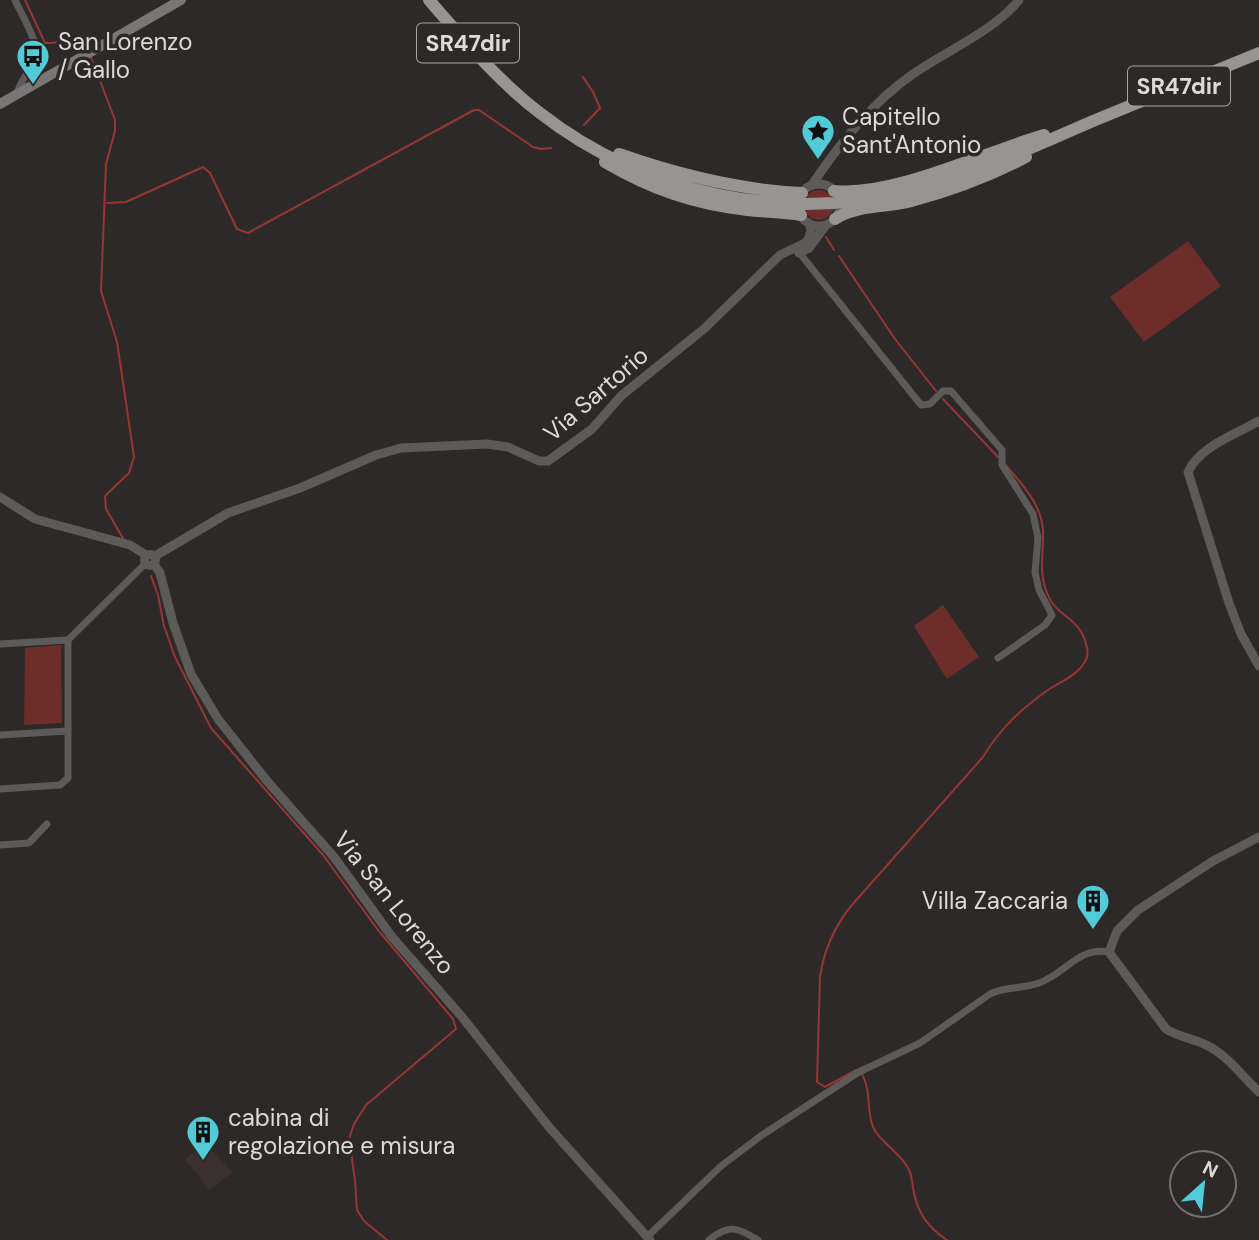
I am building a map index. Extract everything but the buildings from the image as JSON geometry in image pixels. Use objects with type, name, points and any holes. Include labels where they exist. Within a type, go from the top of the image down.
[{"type":"highway","name":"SR47dir","points":[[429,0],[495,73],[541,114],[589,146],[648,174],[716,194],[768,202],[812,204],[867,200],[934,184],[1259,53]]},
{"type":"highway","points":[[541,114],[612,151],[682,174],[734,187],[807,189]]},
{"type":"highway","points":[[541,114],[572,142],[657,190],[726,207],[805,219]]},
{"type":"highway","points":[[832,189],[863,190],[908,180],[1098,119]]},
{"type":"highway","points":[[831,222],[847,212],[905,202],[970,183],[1003,169],[1098,119]]},
{"type":"main road","points":[[0,104],[181,0]]},
{"type":"street","points":[[16,0],[36,49],[36,58],[19,84],[17,94]]},
{"type":"street","points":[[998,658],[1045,625],[1052,615],[1037,582],[1035,564],[1038,538],[1033,513],[1002,465],[1002,450],[951,391],[943,391],[930,404],[921,405],[799,250],[809,238],[811,230],[798,204],[845,139],[893,88],[999,20],[1019,0]]},
{"type":"street","points":[[805,219],[817,226],[831,222],[838,214],[839,202],[824,166]]},
{"type":"street","points":[[807,189],[821,185],[832,189]]},
{"type":"street","name":"Via Sartorio","points":[[150,560],[228,513],[300,488],[376,455],[401,448],[487,444],[508,447],[539,461],[548,461],[592,429],[621,396],[705,328],[771,262],[809,248],[831,222]]},
{"type":"street","points":[[1259,421],[1202,453],[1192,462],[1188,472],[1229,603],[1241,634],[1259,666]]},
{"type":"street","points":[[0,497],[35,519],[130,545],[150,560],[68,640],[0,644]]},
{"type":"street","name":"Via San Lorenzo","points":[[150,560],[160,573],[173,623],[191,674],[218,719],[334,857],[392,937],[462,1017],[549,1127],[648,1239]]},
{"type":"street","points":[[0,789],[60,785],[68,778],[68,640]]},
{"type":"street","points":[[0,735],[68,732]]},
{"type":"street","points":[[0,845],[29,843],[47,824]]},
{"type":"street","points":[[1108,952],[1117,931],[1138,910],[1213,861],[1259,837]]},
{"type":"street","points":[[648,1239],[741,1150],[810,1102],[862,1071],[920,1043],[997,990],[1040,983],[1085,953],[1098,950],[1108,952],[1119,963],[1166,1029],[1174,1035],[1207,1045],[1219,1052],[1259,1092]]},
{"type":"street","points":[[709,1240],[728,1228],[738,1229],[758,1240]]},
{"type":"shaded area","points":[[819,190],[830,194],[834,205],[830,216],[819,220],[808,216],[804,205],[808,194]]},
{"type":"shaded area","points":[[1188,241],[1221,286],[1144,342],[1110,297]]},
{"type":"shaded area","points":[[943,605],[979,657],[947,679],[914,626]]},
{"type":"shaded area","points":[[61,645],[62,723],[24,725],[25,648]]},
{"type":"shaded area","points":[[205,1144],[233,1172],[209,1190],[185,1159]]},
{"type":"waterway","points":[[25,0],[45,43],[71,40],[87,49]]},
{"type":"waterway","points":[[91,57],[115,120],[115,131],[106,164],[101,291],[117,342],[134,457],[129,473],[105,496],[106,509],[124,540]]},
{"type":"waterway","points":[[583,77],[600,108],[584,125]]},
{"type":"waterway","points":[[107,203],[126,202],[203,167],[210,173],[237,229],[248,233],[474,110],[479,110],[533,147],[551,148]]},
{"type":"waterway","points":[[826,237],[834,250]]},
{"type":"waterway","points":[[839,256],[895,339],[936,391]]},
{"type":"waterway","points":[[943,399],[998,457]]},
{"type":"waterway","points":[[856,1070],[825,1087],[817,1082],[820,977],[827,948],[840,922],[1011,721],[1045,692],[1077,672],[1087,658],[1084,637],[1074,623],[1056,608],[1044,585],[1043,530],[1039,511],[1006,465]]},
{"type":"waterway","points":[[151,576],[175,657],[211,728],[323,855],[378,930],[453,1019],[456,1029],[366,1105],[354,1124],[349,1139],[357,1210],[364,1221],[387,1240]]},
{"type":"waterway","points":[[862,1074],[873,1127],[909,1170],[917,1204],[924,1218],[947,1240]]},
{"type":"place","name":"San Lorenzo / Gallo","points":[[33,86]]},
{"type":"place","name":"Capitello Sant'Antonio","points":[[818,161]]},
{"type":"place","name":"Villa Zaccaria","points":[[1093,931]]},
{"type":"place","name":"cabina di regolazione e misura","points":[[203,1162]]}]
